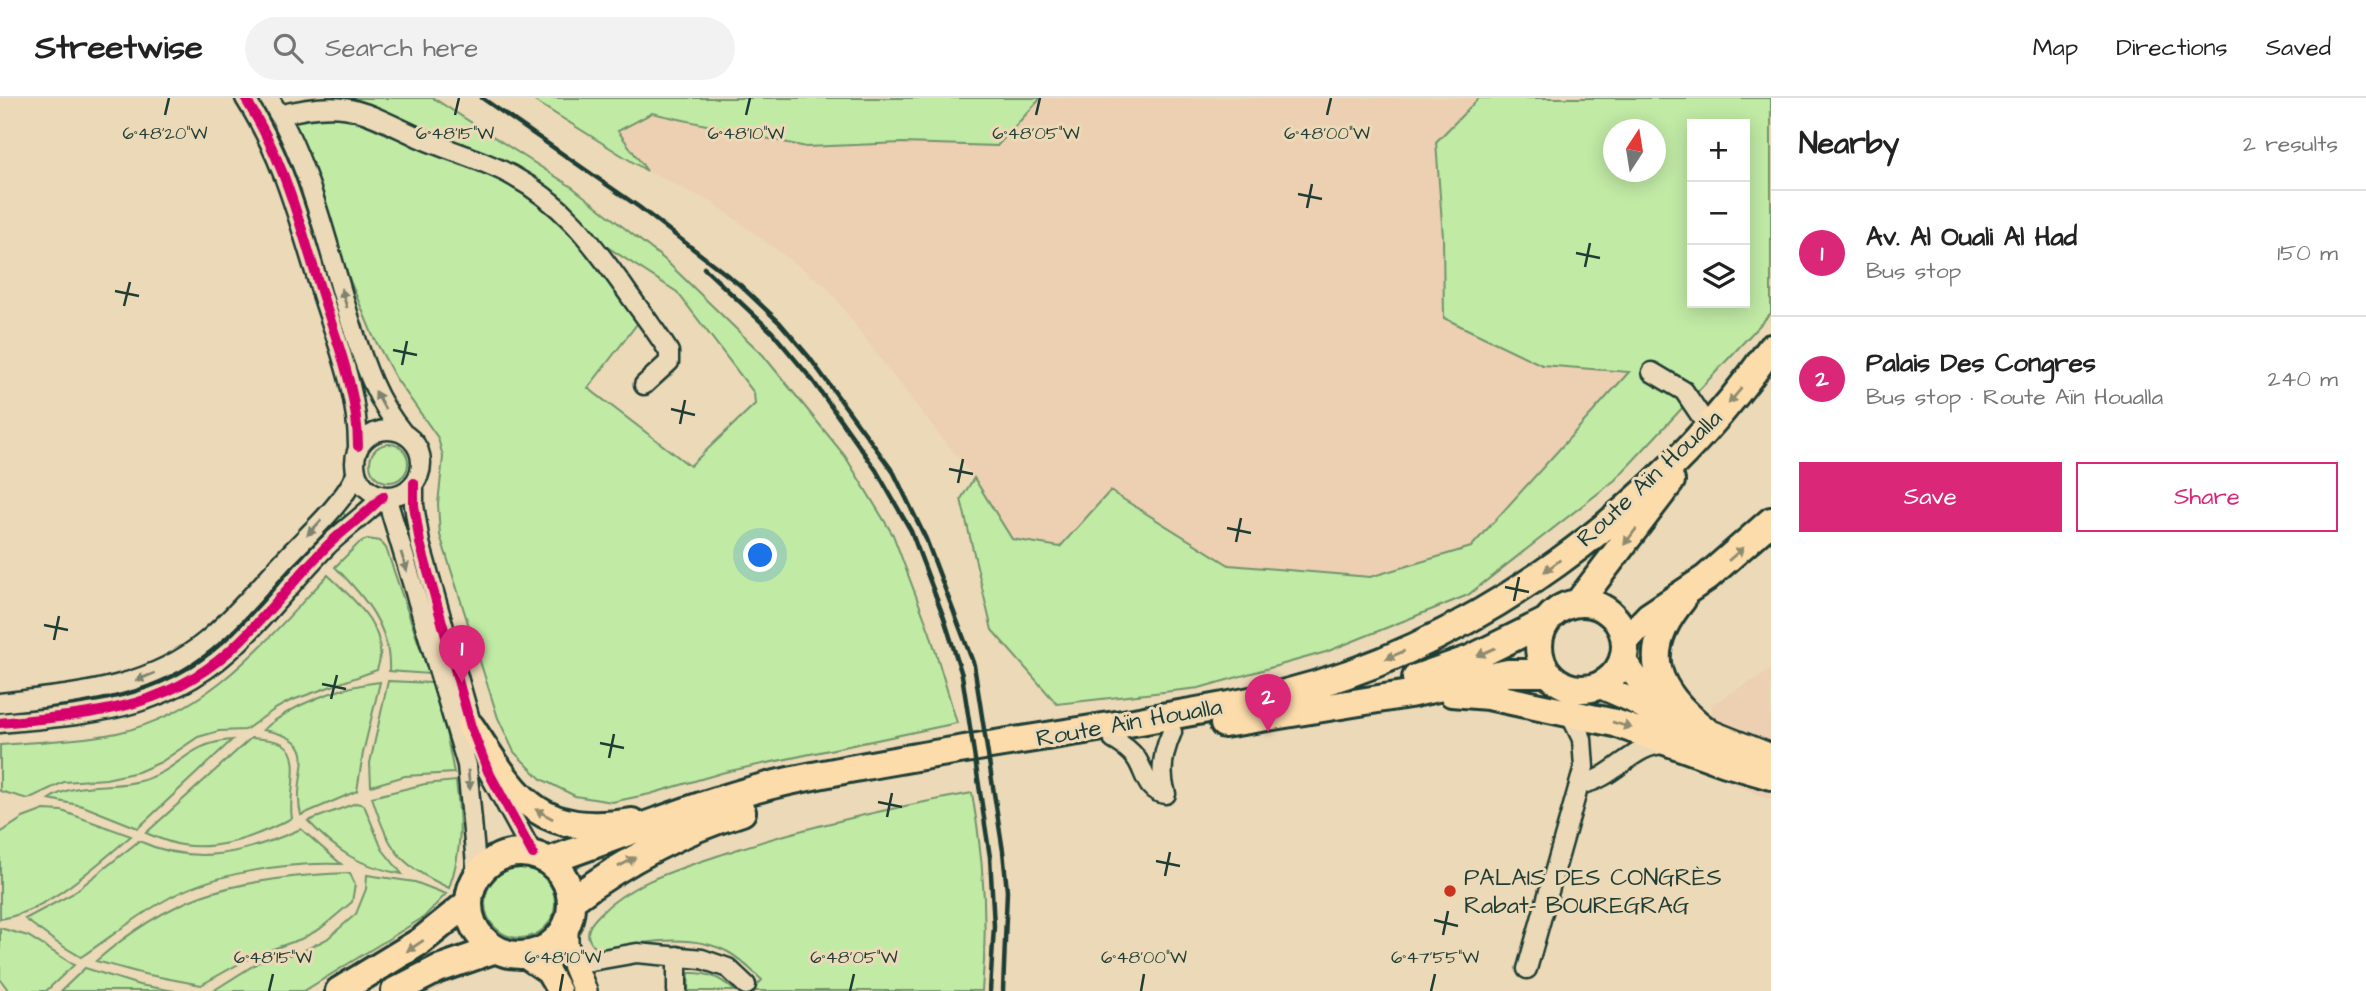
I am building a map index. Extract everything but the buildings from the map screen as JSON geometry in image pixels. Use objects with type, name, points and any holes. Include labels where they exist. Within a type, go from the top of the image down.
[{"type":"highway","name":"Route Aïn Houalla","points":[[540,858],[789,781],[1211,709],[1284,693],[1344,675],[1418,645],[1477,615],[1527,585],[1620,512],[1703,435],[1749,380],[1771,348]]},
{"type":"highway","points":[[1578,603],[1664,491],[1703,435]]},
{"type":"highway","points":[[1546,621],[1538,647],[1539,657],[1548,673],[1571,688],[1590,689],[1599,686],[1614,675],[1624,650],[1649,616],[1694,587],[1771,521]]},
{"type":"highway","points":[[1694,587],[1662,628],[1656,660],[1658,671],[1668,691],[1685,712],[1706,730]]},
{"type":"highway","points":[[1211,709],[1301,702],[1394,684],[1470,659],[1546,621],[1560,609],[1578,603],[1597,606],[1612,616],[1618,623],[1624,650]]},
{"type":"highway","name":"Route Aïn Houalla","points":[[569,913],[609,872],[681,835],[753,809],[932,768],[1409,694],[1508,673],[1548,673]]},
{"type":"highway","points":[[1409,694],[1448,692],[1478,695],[1569,712],[1641,731],[1771,775]]},
{"type":"highway","points":[[471,726],[517,795],[534,810],[554,820],[578,825],[616,824],[682,814]]},
{"type":"highway","points":[[517,852],[540,858],[560,871],[568,885],[569,913],[549,945],[537,952],[509,954],[496,949],[476,930],[470,917],[470,889],[487,864],[501,856],[517,852]]},
{"type":"highway","points":[[339,991],[421,942],[468,904]]},
{"type":"highway","points":[[395,991],[438,969],[496,949]]},
{"type":"main road","points":[[1624,650],[1637,679],[1653,696],[1689,722],[1771,756]]},
{"type":"main road","points":[[1599,686],[1631,700],[1771,775]]},
{"type":"main road","points":[[569,913],[566,945],[585,991]]},
{"type":"main road","points":[[523,955],[548,972],[559,991]]},
{"type":"street","points":[[245,98],[270,141],[291,190],[354,397],[358,446],[354,465],[356,475],[362,485],[384,496]]},
{"type":"street","points":[[0,723],[123,708],[162,694],[198,675],[240,641],[325,548],[384,496],[406,491],[420,473],[418,449],[389,416],[370,380],[312,193],[292,139],[269,98]]},
{"type":"street","points":[[279,115],[310,103],[347,102],[425,140],[491,165],[544,195],[589,238],[669,352],[669,362],[644,385]]},
{"type":"street","points":[[1652,372],[1684,391],[1703,435]]},
{"type":"street","points":[[358,446],[376,432],[389,430],[402,433]]},
{"type":"street","points":[[0,703],[101,690],[156,672],[181,659],[226,623],[339,502],[356,475]]},
{"type":"street","points":[[414,483],[414,505],[420,543],[471,726],[488,771],[540,858]]},
{"type":"street","points":[[384,496],[467,765],[477,876]]},
{"type":"street","points":[[1527,969],[1581,784],[1585,753],[1582,739],[1569,712]]},
{"type":"street","points":[[1114,740],[1137,759],[1151,789],[1166,794],[1164,753],[1172,732]]},
{"type":"street","points":[[1581,784],[1605,777],[1642,749],[1652,745],[1673,744]]},
{"type":"street","points":[[575,964],[628,954],[677,956],[720,964],[746,985]]},
{"type":"street","points":[[677,956],[677,991]]},
{"type":"shaded area","points":[[1041,98],[1479,98],[1436,142],[1443,237],[1444,318],[1542,365],[1629,371],[1471,547],[1370,577],[1229,565],[1110,491],[1060,547],[1012,539],[974,478],[827,287],[712,202],[647,171],[618,130],[652,113],[806,147],[902,143],[997,146]]},
{"type":"shaded area","points":[[1771,670],[1771,800],[1704,771],[1712,704]]},
{"type":"green space","points":[[352,98],[433,98],[572,187],[664,259],[763,355],[845,456],[893,535],[930,633],[957,723],[725,772],[612,802],[575,796],[541,779],[514,752],[498,718],[440,535],[438,504],[443,457],[438,438],[395,377],[373,336],[351,283],[291,116],[325,106],[474,163],[543,203],[572,233],[640,320],[588,388],[690,466],[755,404],[754,393],[677,292],[602,246],[586,226],[370,104]]},
{"type":"green space","points":[[530,98],[1041,98],[997,146],[902,143],[806,147],[652,113],[618,131],[647,171]]},
{"type":"green space","points":[[1479,98],[1771,98],[1771,313],[1615,480],[1468,595],[1326,652],[1199,688],[1057,704],[992,630],[961,499],[974,478],[1012,539],[1060,547],[1110,491],[1229,565],[1370,577],[1471,547],[1629,372],[1542,365],[1444,318],[1443,237],[1436,142]]},
{"type":"green space","points":[[389,444],[402,450],[408,463],[402,476],[389,482],[376,476],[370,463],[376,450]]},
{"type":"green space","points":[[342,511],[346,517],[303,559],[236,633],[210,656],[183,674],[155,687],[96,703],[0,715],[0,711],[101,698],[160,679]]},
{"type":"green space","points":[[367,539],[380,541],[386,548],[429,674],[389,671],[385,640],[374,613],[335,567],[359,543]]},
{"type":"green space","points":[[328,575],[358,605],[375,629],[380,656],[377,670],[290,701],[245,730],[219,731],[198,737],[161,762],[138,772],[106,779],[64,782],[28,799],[0,791],[0,745],[103,736],[150,723],[181,709],[234,671]]},
{"type":"green space","points":[[388,681],[432,683],[454,773],[405,776],[371,786],[370,763]]},
{"type":"green space","points":[[380,682],[357,791],[301,815],[301,750],[295,742],[283,735],[263,730],[302,704],[333,692]]},
{"type":"green space","points":[[251,738],[276,741],[289,750],[294,767],[292,818],[253,836],[210,846],[177,844],[146,833]]},
{"type":"green space","points":[[232,740],[138,828],[83,806],[49,799],[72,789],[144,780],[205,746]]},
{"type":"green space","points":[[456,781],[460,835],[457,860],[449,888],[418,871],[398,853],[390,843],[372,797],[425,784]]},
{"type":"green space","points":[[972,793],[984,892],[982,991],[752,991],[762,980],[737,958],[713,946],[698,942],[666,941],[603,949],[594,945],[588,937],[592,923],[612,903],[639,886],[668,873],[809,828]]},
{"type":"green space","points":[[356,803],[364,805],[382,849],[402,874],[374,867],[350,856],[329,842],[308,821]]},
{"type":"green space","points":[[44,810],[62,811],[131,836],[53,897],[36,907],[0,919],[0,833],[23,818]]},
{"type":"green space","points":[[301,829],[341,864],[273,867],[202,884],[152,908],[81,957],[25,919],[72,894],[139,841],[180,853],[220,854],[260,845]]},
{"type":"green space","points":[[520,868],[545,878],[555,903],[545,928],[520,938],[495,928],[485,903],[495,878]]},
{"type":"green space","points":[[350,873],[355,884],[352,902],[320,929],[301,939],[253,956],[201,985],[96,961],[146,924],[201,896],[275,879]]},
{"type":"green space","points":[[367,875],[415,882],[446,894],[424,917],[304,991],[213,991],[259,962],[301,952],[327,939],[356,914],[366,889]]},
{"type":"green space","points":[[0,928],[28,936],[74,965],[46,991],[9,991],[0,979]]},
{"type":"green space","points":[[85,968],[139,985],[175,991],[61,991]]},
{"type":"green space","points":[[689,973],[714,977],[735,991],[688,991]]},
{"type":"railway","points":[[482,98],[639,207],[740,285],[780,323],[809,357],[894,473],[926,539],[974,665],[1007,891],[1003,991]]},
{"type":"railway","points":[[704,268],[772,332],[813,381],[876,470],[911,531],[962,675],[990,857],[994,926],[990,991]]},
{"type":"cycle path","points":[[245,98],[271,146],[298,216],[351,387],[358,446]]},
{"type":"cycle path","points":[[414,483],[414,505],[420,543],[471,727],[488,771],[533,854]]},
{"type":"cycle path","points":[[0,723],[98,712],[129,705],[187,682],[214,664],[241,640],[324,549],[383,496]]},
{"type":"place","name":"Av. Al Ouali Al Had","points":[[462,683]]},
{"type":"place","name":"Palais Des Congres","points":[[1268,732]]},
{"type":"place","name":"PALAIS DES CONGRÈS Rabat- BOUREGRAG","points":[[1450,891]]}]
